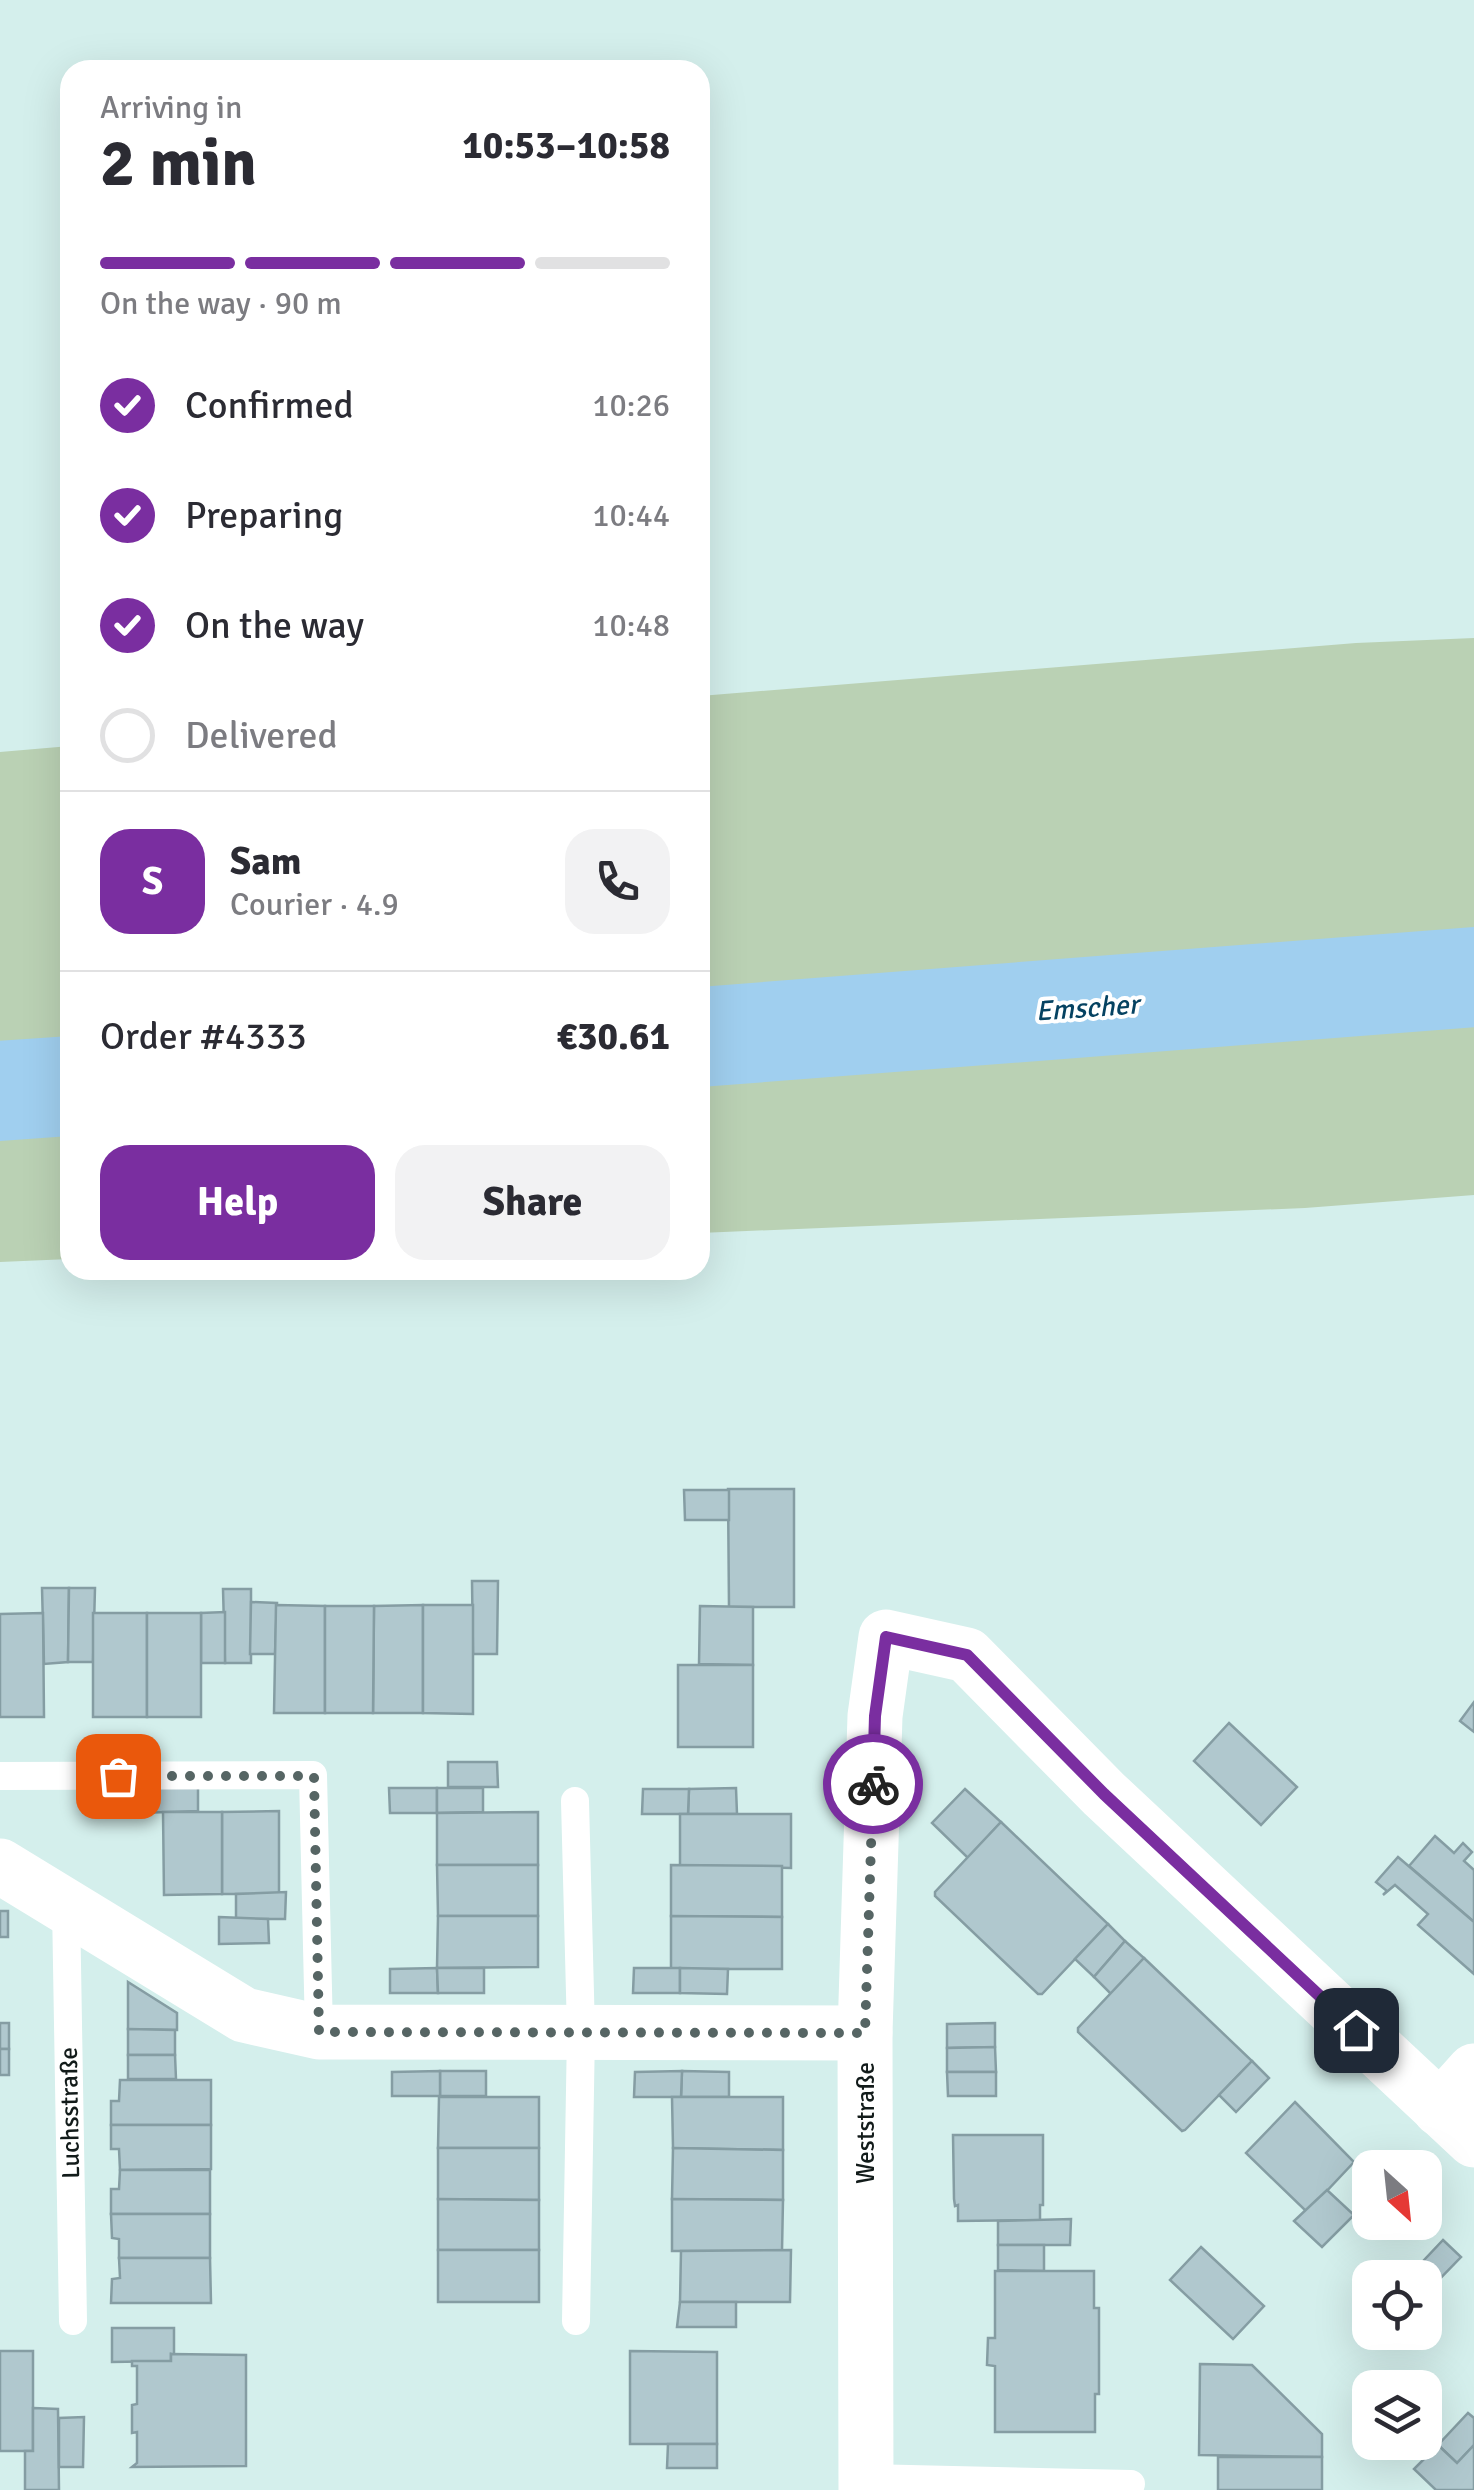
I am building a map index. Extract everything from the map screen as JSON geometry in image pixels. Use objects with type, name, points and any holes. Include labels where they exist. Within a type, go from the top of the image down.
[{"type":"street","name":"Weststraße","points":[[866,2484],[865,2033],[875,1716],[886,1637],[967,1655],[1104,1794],[1463,2106]]},
{"type":"street","points":[[0,1866],[244,2015],[319,2032],[865,2033]]},
{"type":"lane","points":[[0,1776],[314,1776],[319,2032]]},
{"type":"lane","points":[[575,1800],[581,2032],[576,2321]]},
{"type":"lane","name":"Luchsstraße","points":[[66,1905],[73,2321]]},
{"type":"lane","points":[[866,2484],[1130,2484]]},
{"type":"green space","points":[[1474,638],[1474,1195],[1305,1208],[710,1233],[710,695],[1356,643]]},
{"type":"green space","points":[[60,747],[60,1259],[0,1262],[0,752]]},
{"type":"building","points":[[728,1489],[794,1489],[794,1607],[729,1607]]},
{"type":"building","points":[[684,1490],[729,1490],[729,1520],[685,1520]]},
{"type":"building","points":[[472,1581],[498,1581],[497,1654],[473,1654]]},
{"type":"building","points":[[42,1588],[69,1588],[68,1662],[44,1664]]},
{"type":"building","points":[[69,1588],[95,1588],[93,1662],[68,1662]]},
{"type":"building","points":[[223,1589],[251,1589],[251,1663],[225,1663]]},
{"type":"building","points":[[251,1602],[277,1603],[275,1654],[250,1654]]},
{"type":"building","points":[[276,1605],[325,1606],[325,1713],[274,1713]]},
{"type":"building","points":[[423,1605],[423,1713],[373,1713],[374,1606]]},
{"type":"building","points":[[423,1605],[473,1605],[473,1714],[423,1713]]},
{"type":"building","points":[[325,1606],[374,1606],[373,1713],[325,1713]]},
{"type":"building","points":[[700,1606],[753,1607],[753,1665],[699,1664]]},
{"type":"building","points":[[225,1612],[225,1663],[201,1663],[201,1613]]},
{"type":"building","points":[[43,1613],[44,1717],[0,1717],[0,1614]]},
{"type":"building","points":[[93,1613],[147,1613],[147,1717],[93,1717]]},
{"type":"building","points":[[147,1613],[201,1613],[201,1717],[147,1717]]},
{"type":"building","points":[[678,1665],[753,1665],[753,1747],[678,1747]]},
{"type":"building","points":[[1474,1702],[1474,1732],[1460,1721]]},
{"type":"building","points":[[1229,1723],[1297,1787],[1261,1825],[1194,1761]]},
{"type":"building","points":[[448,1762],[497,1762],[498,1787],[448,1787]]},
{"type":"building","points":[[138,1786],[198,1787],[198,1811],[138,1813]]},
{"type":"building","points":[[389,1788],[437,1788],[437,1813],[390,1813]]},
{"type":"building","points":[[437,1788],[483,1788],[483,1812],[437,1813]]},
{"type":"building","points":[[736,1788],[737,1814],[688,1814],[689,1789]]},
{"type":"building","points":[[643,1789],[689,1789],[688,1814],[642,1814]]},
{"type":"building","points":[[965,1789],[1001,1822],[968,1858],[932,1823]]},
{"type":"building","points":[[279,1811],[279,1894],[222,1894],[222,1812]]},
{"type":"building","points":[[163,1812],[222,1812],[222,1894],[164,1895]]},
{"type":"building","points":[[538,1812],[538,1865],[437,1865],[437,1813]]},
{"type":"building","points":[[680,1814],[791,1814],[791,1868],[680,1865]]},
{"type":"building","points":[[1001,1822],[1108,1924],[1042,1994],[935,1896]]},
{"type":"building","points":[[1435,1836],[1454,1853],[1463,1843],[1472,1852],[1464,1861],[1474,1870],[1474,1922],[1409,1866]]},
{"type":"building","points":[[1398,1857],[1474,1922],[1474,1974],[1418,1925],[1428,1914],[1395,1885],[1383,1895],[1387,1891],[1376,1882]]},
{"type":"building","points":[[437,1865],[538,1865],[538,1916],[438,1916]]},
{"type":"building","points":[[671,1865],[782,1866],[782,1917],[671,1916]]},
{"type":"building","points":[[286,1892],[285,1919],[236,1919],[236,1894]]},
{"type":"building","points":[[0,1911],[8,1911],[8,1937],[0,1937]]},
{"type":"building","points":[[438,1916],[538,1916],[538,1967],[437,1968]]},
{"type":"building","points":[[671,1916],[782,1917],[782,1969],[671,1969]]},
{"type":"building","points":[[219,1917],[268,1919],[269,1943],[219,1944]]},
{"type":"building","points":[[1108,1924],[1125,1941],[1094,1977],[1075,1959]]},
{"type":"building","points":[[1125,1941],[1144,1958],[1111,1994],[1094,1977]]},
{"type":"building","points":[[1144,1958],[1252,2061],[1182,2131],[1078,2032]]},
{"type":"building","points":[[437,1968],[438,1993],[390,1993],[390,1969]]},
{"type":"building","points":[[437,1968],[484,1968],[484,1993],[438,1993]]},
{"type":"building","points":[[634,1968],[680,1968],[680,1993],[633,1993]]},
{"type":"building","points":[[680,1968],[728,1969],[727,1994],[680,1993]]},
{"type":"building","points":[[128,1982],[177,2013],[177,2030],[128,2029]]},
{"type":"building","points":[[0,2023],[9,2023],[9,2049],[0,2049]]},
{"type":"building","points":[[995,2023],[995,2047],[947,2048],[947,2024]]},
{"type":"building","points":[[128,2029],[175,2030],[175,2055],[128,2055]]},
{"type":"building","points":[[995,2047],[996,2072],[947,2072],[947,2048]]},
{"type":"building","points":[[0,2049],[9,2049],[9,2075],[0,2075]]},
{"type":"building","points":[[128,2055],[175,2055],[176,2079],[128,2079]]},
{"type":"building","points":[[1252,2061],[1269,2078],[1236,2112],[1219,2095]]},
{"type":"building","points":[[440,2071],[486,2071],[486,2096],[440,2096]]},
{"type":"building","points":[[440,2071],[440,2096],[392,2096],[392,2072]]},
{"type":"building","points":[[682,2071],[729,2072],[729,2097],[681,2097]]},
{"type":"building","points":[[682,2071],[681,2097],[634,2097],[635,2072]]},
{"type":"building","points":[[947,2072],[996,2072],[996,2096],[948,2096]]},
{"type":"building","points":[[120,2080],[211,2080],[211,2125],[111,2125],[111,2101],[119,2101]]},
{"type":"building","points":[[439,2097],[539,2097],[539,2148],[438,2148]]},
{"type":"building","points":[[672,2097],[783,2097],[783,2150],[673,2148]]},
{"type":"building","points":[[1295,2102],[1352,2164],[1307,2212],[1246,2153]]},
{"type":"building","points":[[111,2125],[211,2125],[211,2169],[120,2170],[119,2149],[111,2149]]},
{"type":"building","points":[[953,2135],[1043,2135],[1040,2220],[958,2221]]},
{"type":"building","points":[[438,2148],[539,2148],[539,2200],[438,2199]]},
{"type":"building","points":[[673,2148],[783,2150],[783,2200],[672,2199]]},
{"type":"building","points":[[120,2170],[210,2170],[210,2214],[111,2214],[111,2189],[119,2189]]},
{"type":"building","points":[[1327,2190],[1352,2213],[1322,2247],[1294,2221]]},
{"type":"building","points":[[438,2199],[539,2200],[539,2250],[438,2250]]},
{"type":"building","points":[[672,2199],[783,2200],[782,2251],[672,2251]]},
{"type":"building","points":[[111,2214],[210,2214],[210,2258],[119,2258],[119,2239],[112,2238]]},
{"type":"building","points":[[1071,2219],[1070,2245],[998,2245],[998,2221]]},
{"type":"building","points":[[1443,2240],[1461,2257],[1442,2277],[1442,2260],[1424,2260]]},
{"type":"building","points":[[998,2245],[1044,2245],[1044,2271],[998,2270]]},
{"type":"building","points":[[1201,2247],[1264,2306],[1233,2339],[1170,2280]]},
{"type":"building","points":[[438,2250],[539,2250],[539,2302],[438,2302]]},
{"type":"building","points":[[791,2250],[790,2302],[680,2302],[681,2251]]},
{"type":"building","points":[[119,2258],[210,2258],[211,2303],[111,2303],[112,2279],[120,2278]]},
{"type":"building","points":[[995,2271],[1094,2271],[1094,2308],[1099,2308],[1095,2432],[995,2432],[995,2366],[987,2365],[988,2338],[995,2338]]},
{"type":"building","points":[[680,2302],[736,2302],[736,2327],[677,2327]]},
{"type":"building","points":[[112,2328],[174,2328],[174,2355],[171,2354],[171,2361],[112,2362]]},
{"type":"building","points":[[0,2351],[33,2351],[33,2451],[0,2451]]},
{"type":"building","points":[[630,2351],[717,2352],[717,2444],[630,2444]]},
{"type":"building","points":[[171,2354],[246,2355],[246,2466],[132,2467],[137,2463],[132,2405],[137,2404],[137,2366],[132,2366],[132,2361],[171,2361]]},
{"type":"building","points":[[1200,2364],[1252,2365],[1322,2434],[1322,2457],[1199,2455]]},
{"type":"building","points":[[33,2408],[58,2409],[59,2490],[25,2490],[25,2451],[33,2451]]},
{"type":"building","points":[[1468,2413],[1474,2418],[1474,2445],[1457,2463],[1442,2449],[1442,2441]]},
{"type":"building","points":[[84,2417],[83,2467],[59,2467],[59,2418]]},
{"type":"building","points":[[668,2444],[717,2444],[717,2468],[667,2468]]},
{"type":"building","points":[[1474,2445],[1474,2490],[1436,2490],[1414,2469],[1423,2460],[1442,2460],[1442,2449],[1457,2463]]},
{"type":"building","points":[[1218,2457],[1322,2457],[1322,2490],[1218,2490]]},
{"type":"waterway","name":"Emscher","points":[[710,1036],[1474,977]]},
{"type":"waterway","name":"Emscher","points":[[0,1091],[60,1087]]},
{"type":"way so far","points":[[118,1776],[314,1776],[319,2032],[865,2033],[873,1784]]},
{"type":"route","points":[[873,1784],[875,1716],[886,1637],[967,1655],[1104,1794],[1356,2030]]}]
